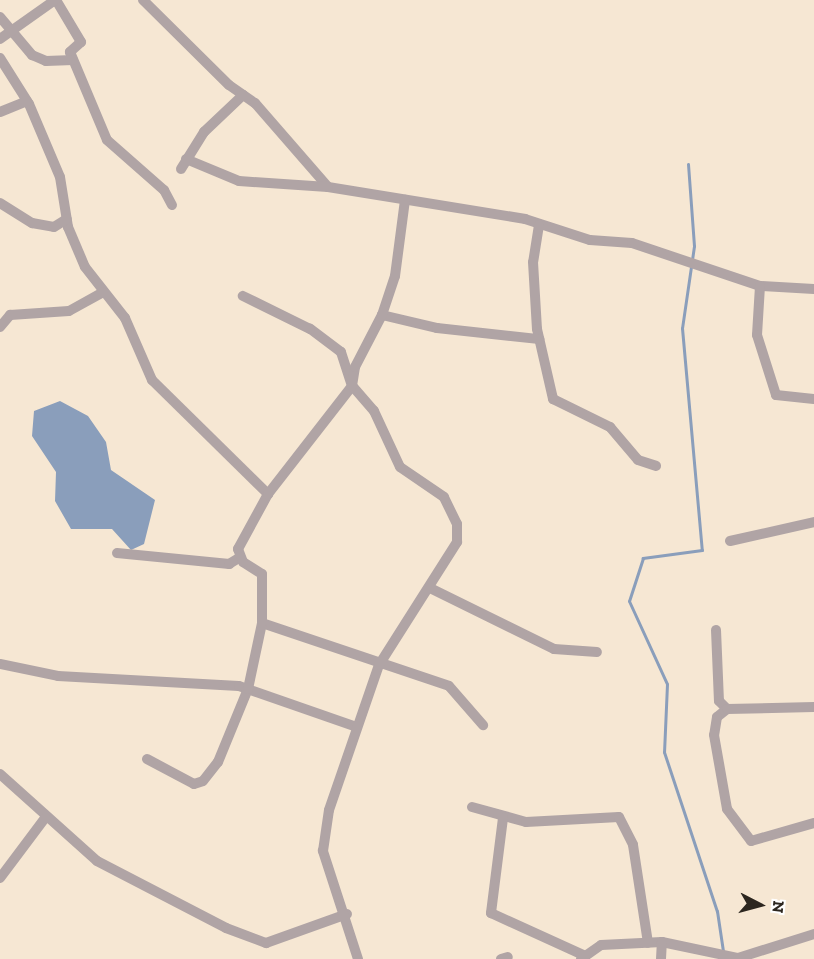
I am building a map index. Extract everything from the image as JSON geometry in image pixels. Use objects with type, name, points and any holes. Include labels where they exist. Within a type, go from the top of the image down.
[{"type":"street","points":[[0,39],[55,0],[81,42],[70,52],[107,140],[164,190],[172,205]]},
{"type":"street","points":[[143,0],[243,95],[328,187]]},
{"type":"street","points":[[0,17],[32,55],[46,61],[73,60]]},
{"type":"street","points":[[0,58],[27,101],[60,177],[67,219],[85,267],[102,293],[125,318],[152,380],[268,494]]},
{"type":"street","points":[[243,95],[204,132],[184,164],[239,181],[328,187],[539,225],[590,240],[632,243],[760,286],[814,289]]},
{"type":"street","points":[[0,112],[27,101]]},
{"type":"street","points":[[147,759],[194,784],[203,781],[218,762],[248,689],[262,623],[262,574],[239,558],[238,549],[268,494],[352,387],[355,367],[382,315],[395,276],[405,200]]},
{"type":"street","points":[[0,203],[32,223],[54,227],[67,219]]},
{"type":"street","points":[[539,225],[533,262],[539,339],[555,403],[610,427],[638,460],[656,466]]},
{"type":"street","points":[[760,286],[757,335],[776,395],[814,399]]},
{"type":"street","points":[[0,327],[10,315],[69,311],[102,293]]},
{"type":"street","points":[[243,296],[310,329],[341,352],[352,387],[374,411],[400,467],[444,497],[453,514],[457,542],[432,589],[379,665],[354,726],[329,810],[323,851],[347,914],[358,959]]},
{"type":"street","points":[[382,315],[437,328],[539,339]]},
{"type":"street","points":[[730,541],[814,522]]},
{"type":"street","points":[[117,553],[229,564],[239,558]]},
{"type":"street","points":[[432,589],[554,649],[597,652]]},
{"type":"street","points":[[262,623],[379,665],[449,686],[483,725]]},
{"type":"street","points":[[716,630],[718,701],[727,709]]},
{"type":"street","points":[[0,664],[58,676],[248,689],[354,726]]},
{"type":"street","points":[[814,707],[727,709],[717,717],[714,735],[721,790],[741,828],[758,842],[814,823]]},
{"type":"street","points":[[0,774],[45,818],[97,861],[266,943],[347,914]]},
{"type":"street","points":[[472,807],[503,818],[526,822],[620,817],[633,845],[648,943]]},
{"type":"street","points":[[0,878],[45,818]]},
{"type":"street","points":[[503,818],[491,913],[582,957],[601,945],[662,942],[738,958],[813,938]]},
{"type":"street","points":[[661,959],[662,942]]},
{"type":"water","points":[[60,401],[88,416],[106,442],[111,470],[155,500],[144,544],[131,550],[112,529],[71,529],[55,501],[56,472],[32,436],[34,411]]},
{"type":"waterway","points":[[688,164],[694,246],[682,328],[702,550],[643,558],[629,601],[667,684],[664,752],[717,911],[723,951]]}]
